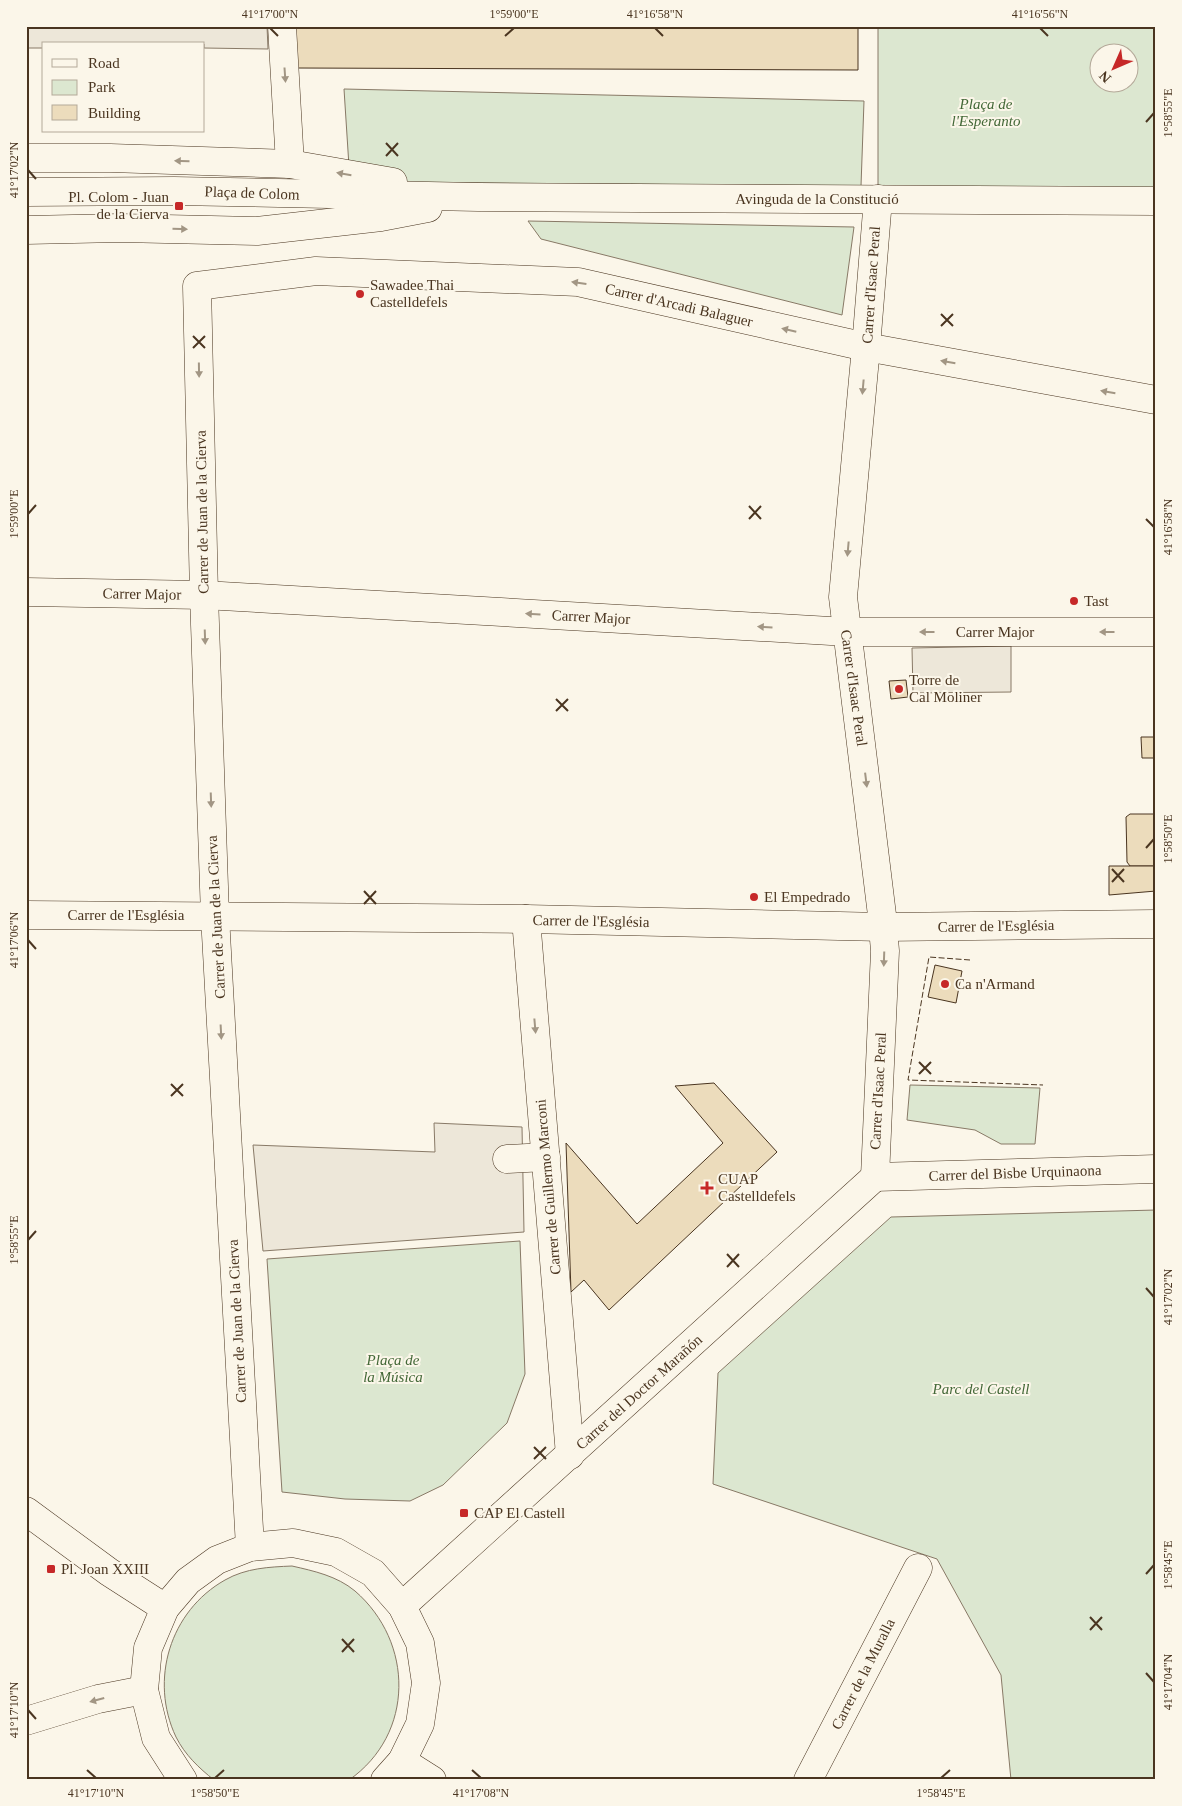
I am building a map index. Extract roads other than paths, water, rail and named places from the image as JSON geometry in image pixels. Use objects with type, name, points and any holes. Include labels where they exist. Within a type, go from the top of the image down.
[{"type":"street","points":[[282,26],[290,164]]},
{"type":"street","points":[[26,158],[110,158],[290,164],[478,197]]},
{"type":"street","name":"Plaça de Colom","points":[[26,192],[174,191],[478,197]]},
{"type":"street","points":[[26,230],[120,228],[258,231],[381,217],[478,197]]},
{"type":"street","name":"Avinguda de la Constitució","points":[[478,197],[1156,201]]},
{"type":"street","name":"Carrer d'Isaac Peral","points":[[875,1177],[885,951],[843,597],[878,199]]},
{"type":"street","name":"Carrer d'Arcadi Balaguer","points":[[197,286],[316,271],[578,282],[866,347],[1156,400]]},
{"type":"street","name":"Carrer de Juan de la Cierva","points":[[197,286],[204,595],[215,916],[250,1546]]},
{"type":"street","name":"Carrer Major","points":[[26,592],[204,595],[848,632],[1156,632]]},
{"type":"street","name":"Carrer de l'Església","points":[[26,915],[526,919],[883,927],[1156,924]]},
{"type":"street","name":"Carrer de Guillermo Marconi","points":[[526,919],[570,1455]]},
{"type":"street","points":[[507,1159],[545,1150]]},
{"type":"street","name":"Carrer del Bisbe Urquinaona","points":[[875,1177],[1156,1169]]},
{"type":"street","name":"Carrer del Doctor Marañón","points":[[402,1606],[875,1177]]},
{"type":"street","points":[[26,1511],[109,1572],[165,1608]]},
{"type":"street","points":[[182,1779],[156,1738],[144,1690],[148,1648],[165,1608],[188,1581],[216,1560],[250,1546],[293,1543],[336,1552],[373,1573],[402,1606],[420,1643],[426,1683],[420,1724],[393,1770],[432,1780]]},
{"type":"street","name":"Carrer de la Muralla","points":[[808,1780],[918,1568]]},
{"type":"street","points":[[26,1721],[98,1699],[144,1690]]},
{"type":"place","name":"Pl. Colom - Juan de la Cierva","points":[[179,206]]},
{"type":"place","name":"Sawadee Thai Castelldefels","points":[[360,294]]},
{"type":"place","name":"Tast","points":[[1074,601]]},
{"type":"place","name":"Torre de Cal Moliner","points":[[899,689]]},
{"type":"place","name":"El Empedrado","points":[[754,897]]},
{"type":"place","name":"Ca n'Armand","points":[[945,984]]},
{"type":"place","name":"CUAP Castelldefels","points":[[707,1188]]},
{"type":"place","name":"CAP El Castell","points":[[464,1513]]},
{"type":"place","name":"Pl. Joan XXIII","points":[[51,1569]]},
{"type":"park label","name":"Plaça de l'Esperanto","points":[[986,112]]},
{"type":"park label","name":"Plaça de la Música","points":[[393,1368]]},
{"type":"park label","name":"Parc del Castell","points":[[981,1389]]}]
